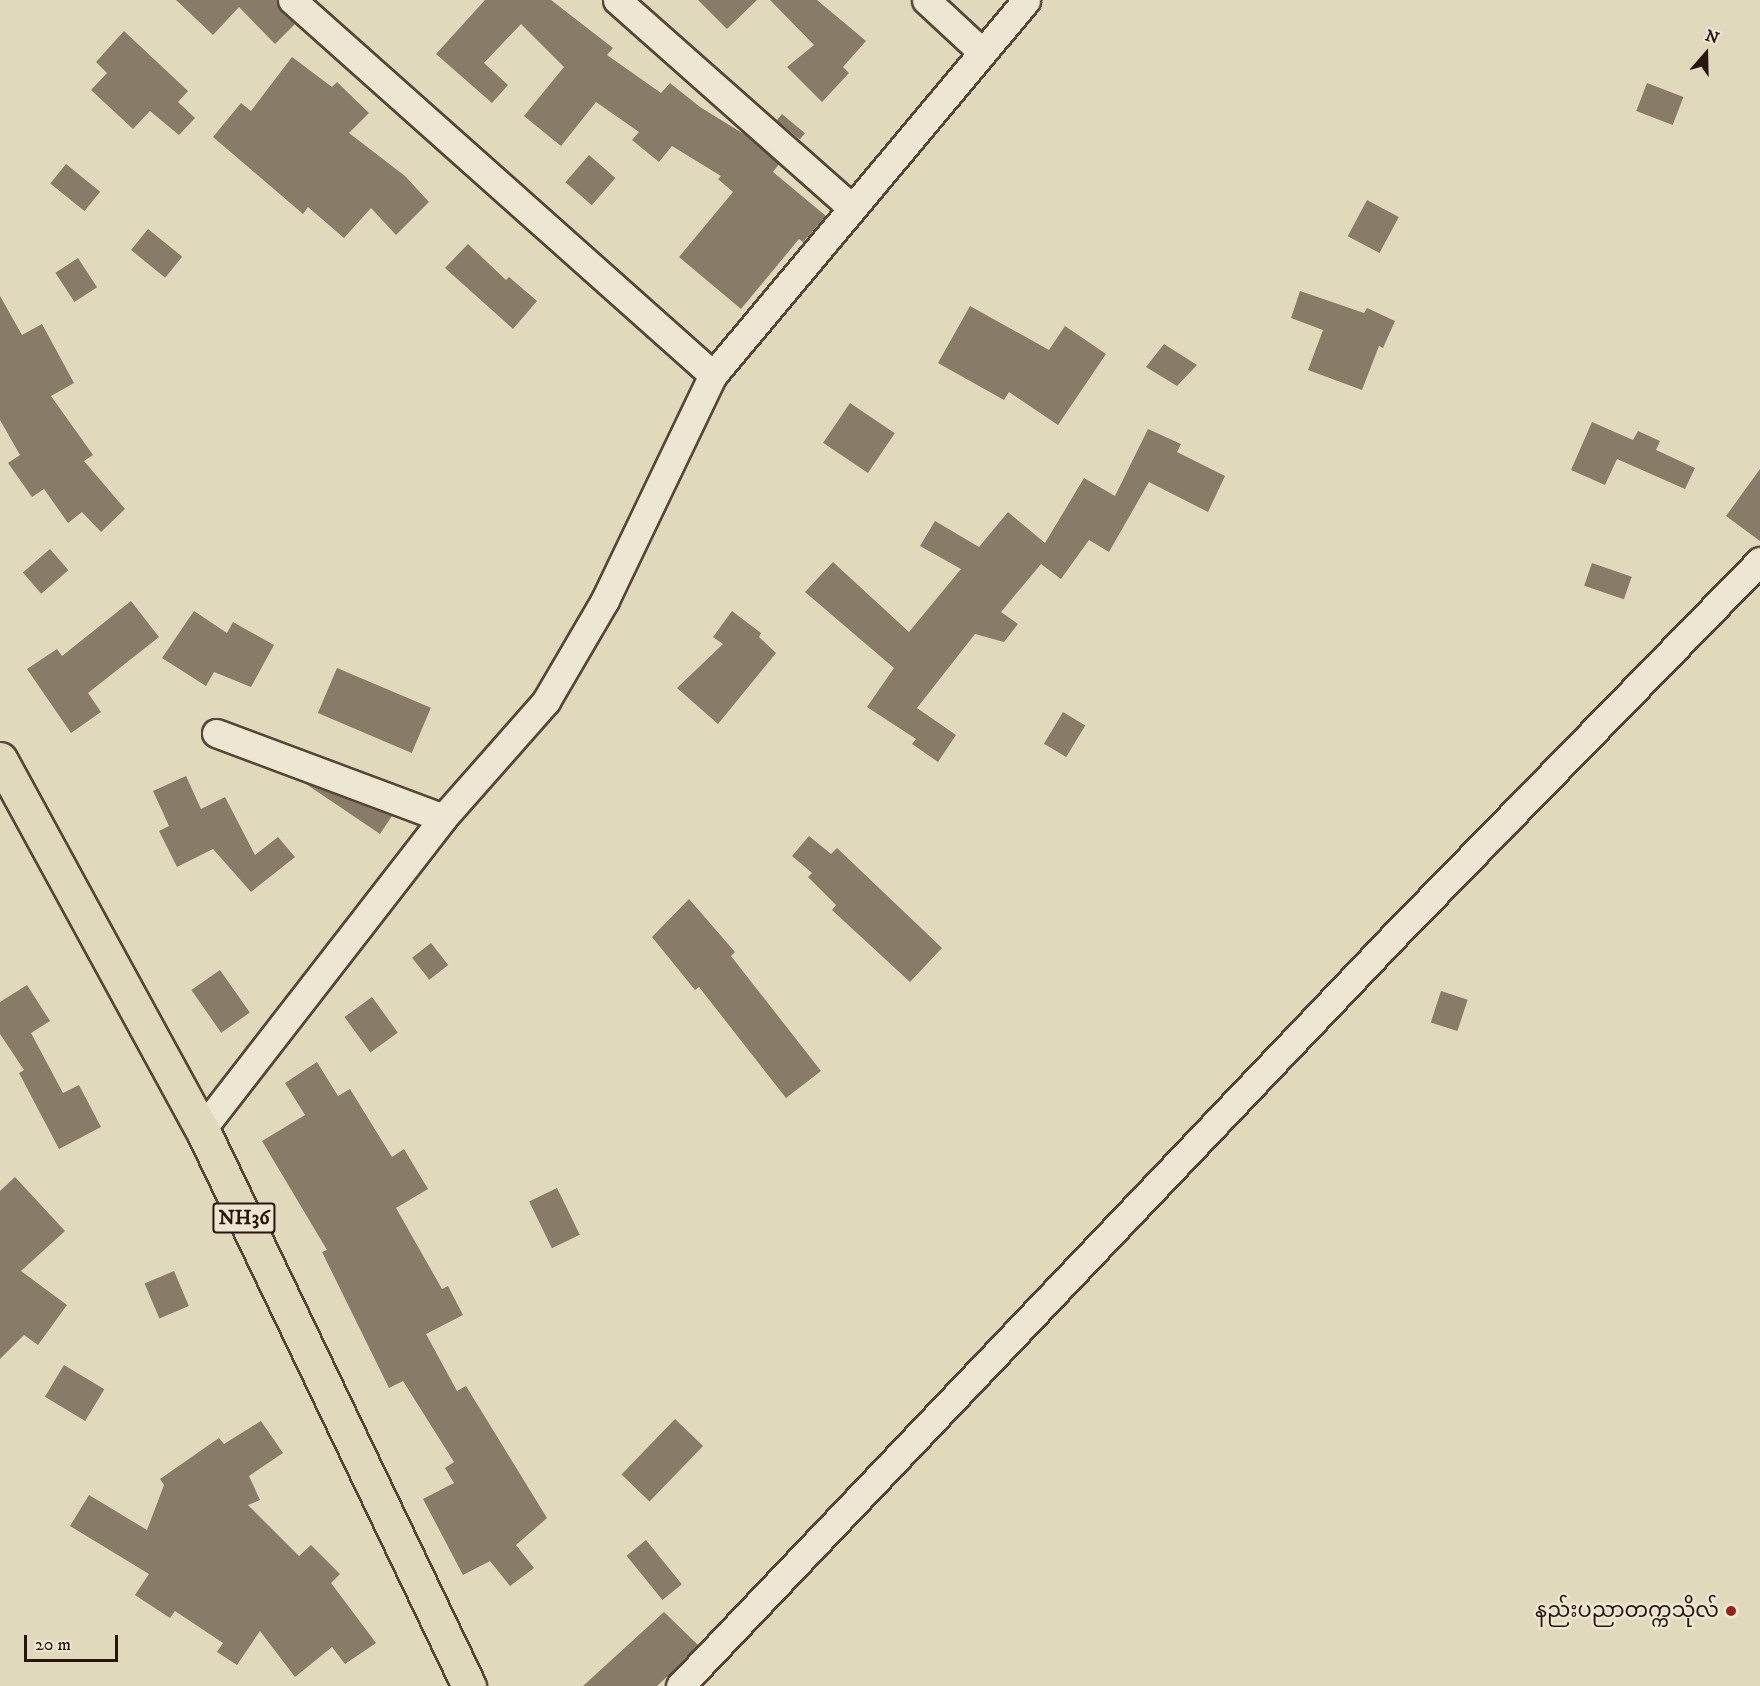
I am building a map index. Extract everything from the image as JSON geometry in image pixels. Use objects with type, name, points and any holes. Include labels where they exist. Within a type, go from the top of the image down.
[{"type":"highway","name":"NH36","points":[[0,759],[202,1129],[469,1686]]},
{"type":"street","points":[[292,0],[713,375]]},
{"type":"street","points":[[617,0],[852,208]]},
{"type":"street","points":[[926,0],[982,52]]},
{"type":"street","points":[[202,1129],[443,818],[546,701],[605,600],[713,375],[1026,0]]},
{"type":"street","points":[[680,1686],[1394,936],[1760,561]]},
{"type":"street","points":[[216,733],[443,818]]},
{"type":"building","points":[[176,0],[277,0],[281,11],[295,24],[275,44],[239,7],[213,35]]},
{"type":"building","points":[[485,0],[551,0],[613,48],[607,55],[661,93],[670,83],[700,107],[747,136],[779,164],[773,172],[826,216],[803,242],[799,239],[741,309],[679,257],[733,192],[718,179],[721,176],[672,146],[659,162],[632,140],[639,132],[596,102],[561,146],[524,116],[564,67],[521,24],[484,63],[508,85],[492,103],[436,54]]},
{"type":"building","points":[[698,0],[757,0],[727,29]]},
{"type":"building","points":[[770,0],[817,0],[866,41],[843,67],[849,73],[822,102],[787,67],[814,45]]},
{"type":"building","points":[[124,31],[188,91],[178,102],[195,118],[179,135],[150,111],[133,129],[91,90],[107,73],[96,62]]},
{"type":"building","points":[[292,57],[332,87],[337,82],[369,113],[349,133],[405,176],[429,202],[396,235],[371,208],[344,238],[308,207],[303,214],[213,137],[241,103],[251,111]]},
{"type":"building","points":[[1647,83],[1683,97],[1673,125],[1636,111]]},
{"type":"building","points":[[782,114],[805,133],[800,139],[777,120]]},
{"type":"building","points":[[589,155],[615,178],[592,205],[565,182]]},
{"type":"building","points":[[66,164],[100,192],[84,211],[50,183]]},
{"type":"building","points":[[1367,200],[1399,217],[1380,253],[1348,236]]},
{"type":"building","points":[[148,229],[182,257],[165,278],[131,250]]},
{"type":"building","points":[[468,244],[506,280],[509,277],[537,301],[513,329],[445,268]]},
{"type":"building","points":[[78,258],[97,287],[74,302],[55,273]]},
{"type":"building","points":[[1300,291],[1364,313],[1367,308],[1395,321],[1383,348],[1379,346],[1362,390],[1308,370],[1323,330],[1291,318]]},
{"type":"building","points":[[0,296],[22,335],[42,324],[74,383],[51,396],[93,455],[84,461],[125,509],[101,532],[82,512],[68,523],[44,489],[32,497],[8,463],[20,455],[0,420]]},
{"type":"building","points":[[970,306],[1049,350],[1065,326],[1106,354],[1058,425],[1009,392],[1004,400],[938,363]]},
{"type":"building","points":[[1164,344],[1197,365],[1177,386],[1146,367]]},
{"type":"building","points":[[850,403],[895,433],[868,473],[823,443]]},
{"type":"building","points":[[1592,422],[1633,440],[1638,431],[1660,441],[1656,450],[1695,468],[1685,489],[1617,459],[1605,485],[1571,470]]},
{"type":"building","points":[[1148,429],[1181,444],[1177,452],[1225,476],[1208,512],[1149,482],[1109,552],[1089,540],[1061,579],[1041,564],[1001,612],[1018,624],[1004,642],[975,634],[917,708],[956,735],[938,762],[912,744],[916,739],[867,707],[894,668],[805,592],[833,562],[909,632],[961,569],[920,546],[935,521],[979,547],[1008,512],[1045,543],[1084,478],[1115,496]]},
{"type":"building","points":[[1760,469],[1760,541],[1726,516]]},
{"type":"building","points":[[50,549],[68,570],[41,594],[23,573]]},
{"type":"building","points":[[1592,563],[1632,577],[1624,599],[1584,586]]},
{"type":"building","points":[[131,601],[159,637],[88,693],[101,712],[71,733],[27,669],[57,649],[62,656]]},
{"type":"building","points":[[194,611],[227,633],[233,622],[274,645],[251,687],[214,672],[206,686],[162,658]]},
{"type":"building","points":[[732,611],[761,633],[759,637],[776,653],[718,724],[677,688],[723,644],[713,637]]},
{"type":"building","points":[[337,668],[431,708],[412,753],[318,713]]},
{"type":"building","points":[[1063,712],[1085,725],[1066,757],[1044,744]]},
{"type":"building","points":[[186,776],[201,809],[225,797],[255,855],[278,837],[295,857],[251,892],[213,849],[177,867],[159,831],[169,826],[153,791]]},
{"type":"building","points":[[306,784],[392,816],[380,834]]},
{"type":"building","points":[[809,836],[831,854],[837,848],[942,948],[910,982],[832,910],[836,905],[808,877],[812,873],[792,856]]},
{"type":"building","points":[[689,899],[735,952],[731,956],[821,1071],[786,1098],[699,987],[695,990],[652,937]]},
{"type":"building","points":[[431,943],[448,965],[429,980],[412,958]]},
{"type":"building","points":[[220,970],[250,1013],[221,1033],[191,990]]},
{"type":"building","points":[[27,985],[50,1021],[31,1033],[63,1093],[79,1085],[101,1127],[59,1149],[19,1073],[24,1070],[0,1034],[0,1002]]},
{"type":"building","points":[[1441,991],[1468,1000],[1457,1031],[1431,1022]]},
{"type":"building","points":[[372,997],[398,1033],[370,1053],[344,1017]]},
{"type":"building","points":[[317,1062],[338,1096],[350,1089],[392,1157],[404,1149],[428,1189],[396,1208],[442,1289],[448,1286],[463,1315],[426,1334],[457,1391],[466,1386],[547,1518],[516,1545],[534,1568],[510,1586],[490,1561],[463,1575],[423,1499],[454,1483],[445,1468],[454,1462],[403,1381],[389,1388],[322,1252],[327,1250],[262,1141],[305,1115],[285,1083]]},
{"type":"building","points":[[15,1177],[65,1231],[21,1271],[67,1305],[38,1345],[24,1335],[0,1359],[0,1191]]},
{"type":"building","points":[[557,1188],[580,1235],[552,1248],[529,1202]]},
{"type":"building","points":[[174,1271],[189,1306],[159,1318],[145,1284]]},
{"type":"building","points":[[64,1365],[104,1389],[85,1421],[45,1397]]},
{"type":"building","points":[[675,1419],[703,1446],[650,1501],[622,1474]]},
{"type":"building","points":[[261,1421],[283,1453],[249,1476],[260,1500],[248,1505],[299,1556],[311,1545],[340,1574],[331,1583],[376,1643],[345,1664],[332,1647],[295,1677],[260,1631],[237,1665],[217,1652],[223,1643],[175,1611],[170,1618],[135,1595],[149,1574],[70,1526],[89,1495],[147,1530],[164,1485],[160,1479],[219,1438],[224,1444]]},
{"type":"building","points":[[646,1540],[682,1584],[662,1600],[627,1556]]},
{"type":"building","points":[[664,1612],[698,1645],[668,1676],[657,1686],[583,1686]]},
{"type":"place","name":"နည်းပညာတက္ကသိုလ်","points":[[1731,1611]]}]
